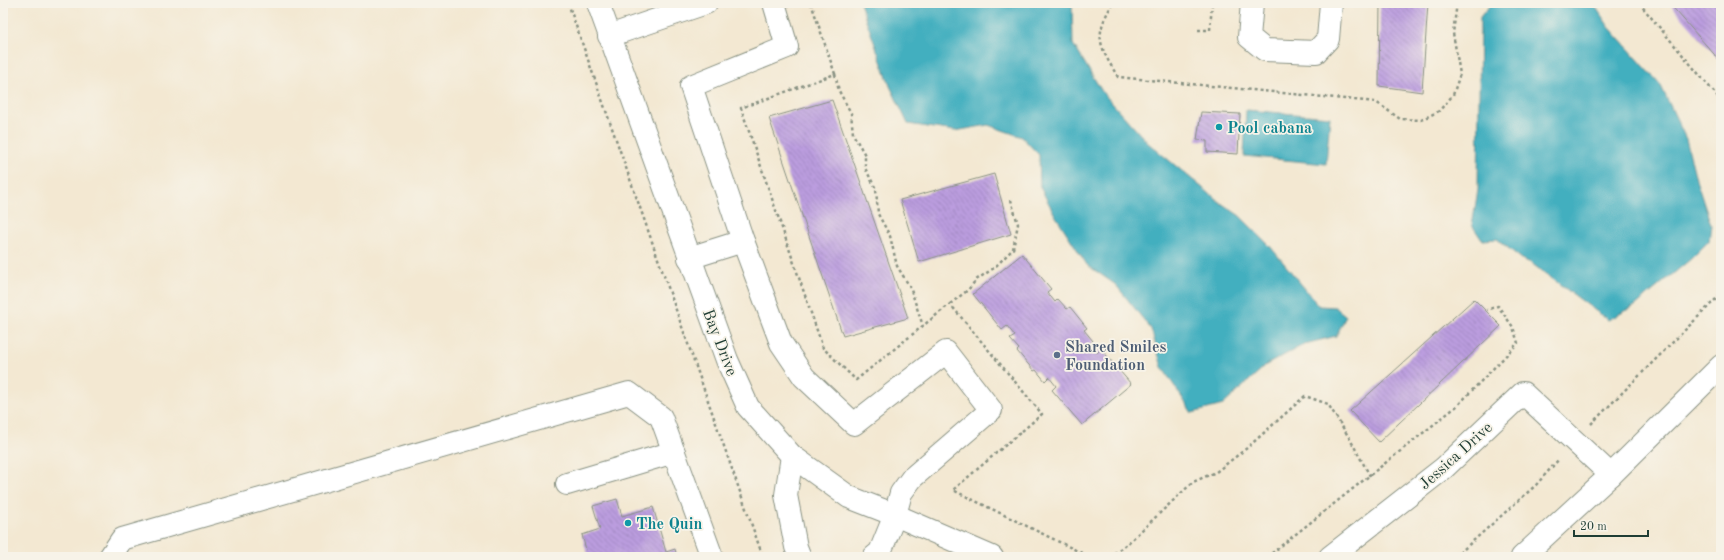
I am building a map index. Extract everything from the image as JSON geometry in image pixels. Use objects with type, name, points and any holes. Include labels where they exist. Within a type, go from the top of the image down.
[{"type":"street","name":"Bay Drive","points":[[598,3],[727,360],[748,407],[792,456],[849,497],[896,515],[992,557]]},
{"type":"street","points":[[609,36],[706,3]]},
{"type":"street","points":[[774,3],[787,47],[691,86],[743,241],[781,343],[804,377],[854,424],[946,352],[991,410],[912,478],[901,493],[896,515],[880,552],[874,557]]},
{"type":"street","points":[[1252,3],[1249,37],[1265,50],[1316,52],[1328,39],[1331,3]]},
{"type":"street","points":[[690,258],[743,241]]},
{"type":"street","points":[[1522,557],[1612,475],[1721,366]]},
{"type":"street","points":[[110,557],[122,539],[629,393],[661,417],[712,557]]},
{"type":"street","name":"Jessica Drive","points":[[1330,557],[1444,468],[1523,393],[1612,475]]},
{"type":"street","points":[[567,484],[674,452]]},
{"type":"street","points":[[792,456],[786,495],[796,548],[800,557]]},
{"type":"path","points":[[568,3],[763,557]]},
{"type":"path","points":[[810,3],[835,74],[839,91],[851,113],[852,134],[865,155],[865,168],[876,189],[878,214],[890,236],[898,266],[910,287],[923,326]]},
{"type":"path","points":[[1113,3],[1102,21],[1099,37],[1106,58],[1118,77],[1376,102],[1400,119],[1421,120],[1439,111],[1453,95],[1460,74],[1453,33],[1457,3]]},
{"type":"path","points":[[1198,30],[1210,30],[1212,3]]},
{"type":"path","points":[[1639,3],[1718,97],[1721,142]]},
{"type":"path","points":[[835,74],[741,108],[823,348],[856,380],[968,290],[976,280],[994,268],[1013,249],[1018,224],[1011,200]]},
{"type":"path","points":[[950,304],[1042,414],[953,490],[1090,557]]},
{"type":"path","points":[[1267,557],[1457,406],[1518,343],[1513,327],[1498,306],[1487,310]]},
{"type":"path","points":[[1109,557],[1128,543],[1193,482],[1216,472],[1247,448],[1305,396],[1328,404],[1350,439],[1370,476]]},
{"type":"water","points":[[860,3],[1072,3],[1073,44],[1103,93],[1148,143],[1221,203],[1240,216],[1269,245],[1319,306],[1335,307],[1346,316],[1336,336],[1305,344],[1266,365],[1223,405],[1192,413],[1162,367],[1151,329],[1116,285],[1087,265],[1055,215],[1040,187],[1039,155],[1022,137],[988,125],[955,131],[908,124],[890,86]]},
{"type":"water","points":[[1492,3],[1593,3],[1609,27],[1660,84],[1686,139],[1697,183],[1711,225],[1709,241],[1692,258],[1635,306],[1608,320],[1531,263],[1522,259],[1497,239],[1482,240],[1472,225],[1478,190],[1480,17]]},
{"type":"water","points":[[1246,110],[1330,117],[1326,164],[1244,156]]},
{"type":"building","points":[[1380,3],[1428,3],[1422,92],[1379,86]]},
{"type":"building","points":[[1669,3],[1721,3],[1721,62]]},
{"type":"building","points":[[832,100],[908,318],[843,336],[769,118]]},
{"type":"building","name":"Pool cabana","points":[[1201,112],[1240,114],[1238,154],[1207,152],[1207,141],[1197,140]]},
{"type":"building","points":[[994,174],[1011,234],[919,262],[900,200]]},
{"type":"building","points":[[1022,254],[1051,289],[1047,292],[1055,302],[1058,299],[1067,309],[1070,307],[1087,328],[1084,330],[1093,341],[1090,344],[1097,353],[1101,349],[1131,384],[1082,425],[1052,390],[1056,386],[1049,377],[1045,381],[1036,370],[1034,371],[1017,351],[1019,349],[1010,339],[1015,336],[1007,326],[1002,330],[973,294]]},
{"type":"building","points":[[1474,299],[1501,326],[1379,442],[1350,411]]},
{"type":"building","name":"The Quin","points":[[617,499],[622,516],[653,507],[666,552],[675,549],[677,557],[588,557],[582,535],[600,529],[593,506]]},
{"type":"place","name":"Pool cabana","points":[[1219,127]]},
{"type":"place","name":"Shared Smiles Foundation","points":[[1057,355]]},
{"type":"place","name":"The Quin","points":[[628,523]]}]
